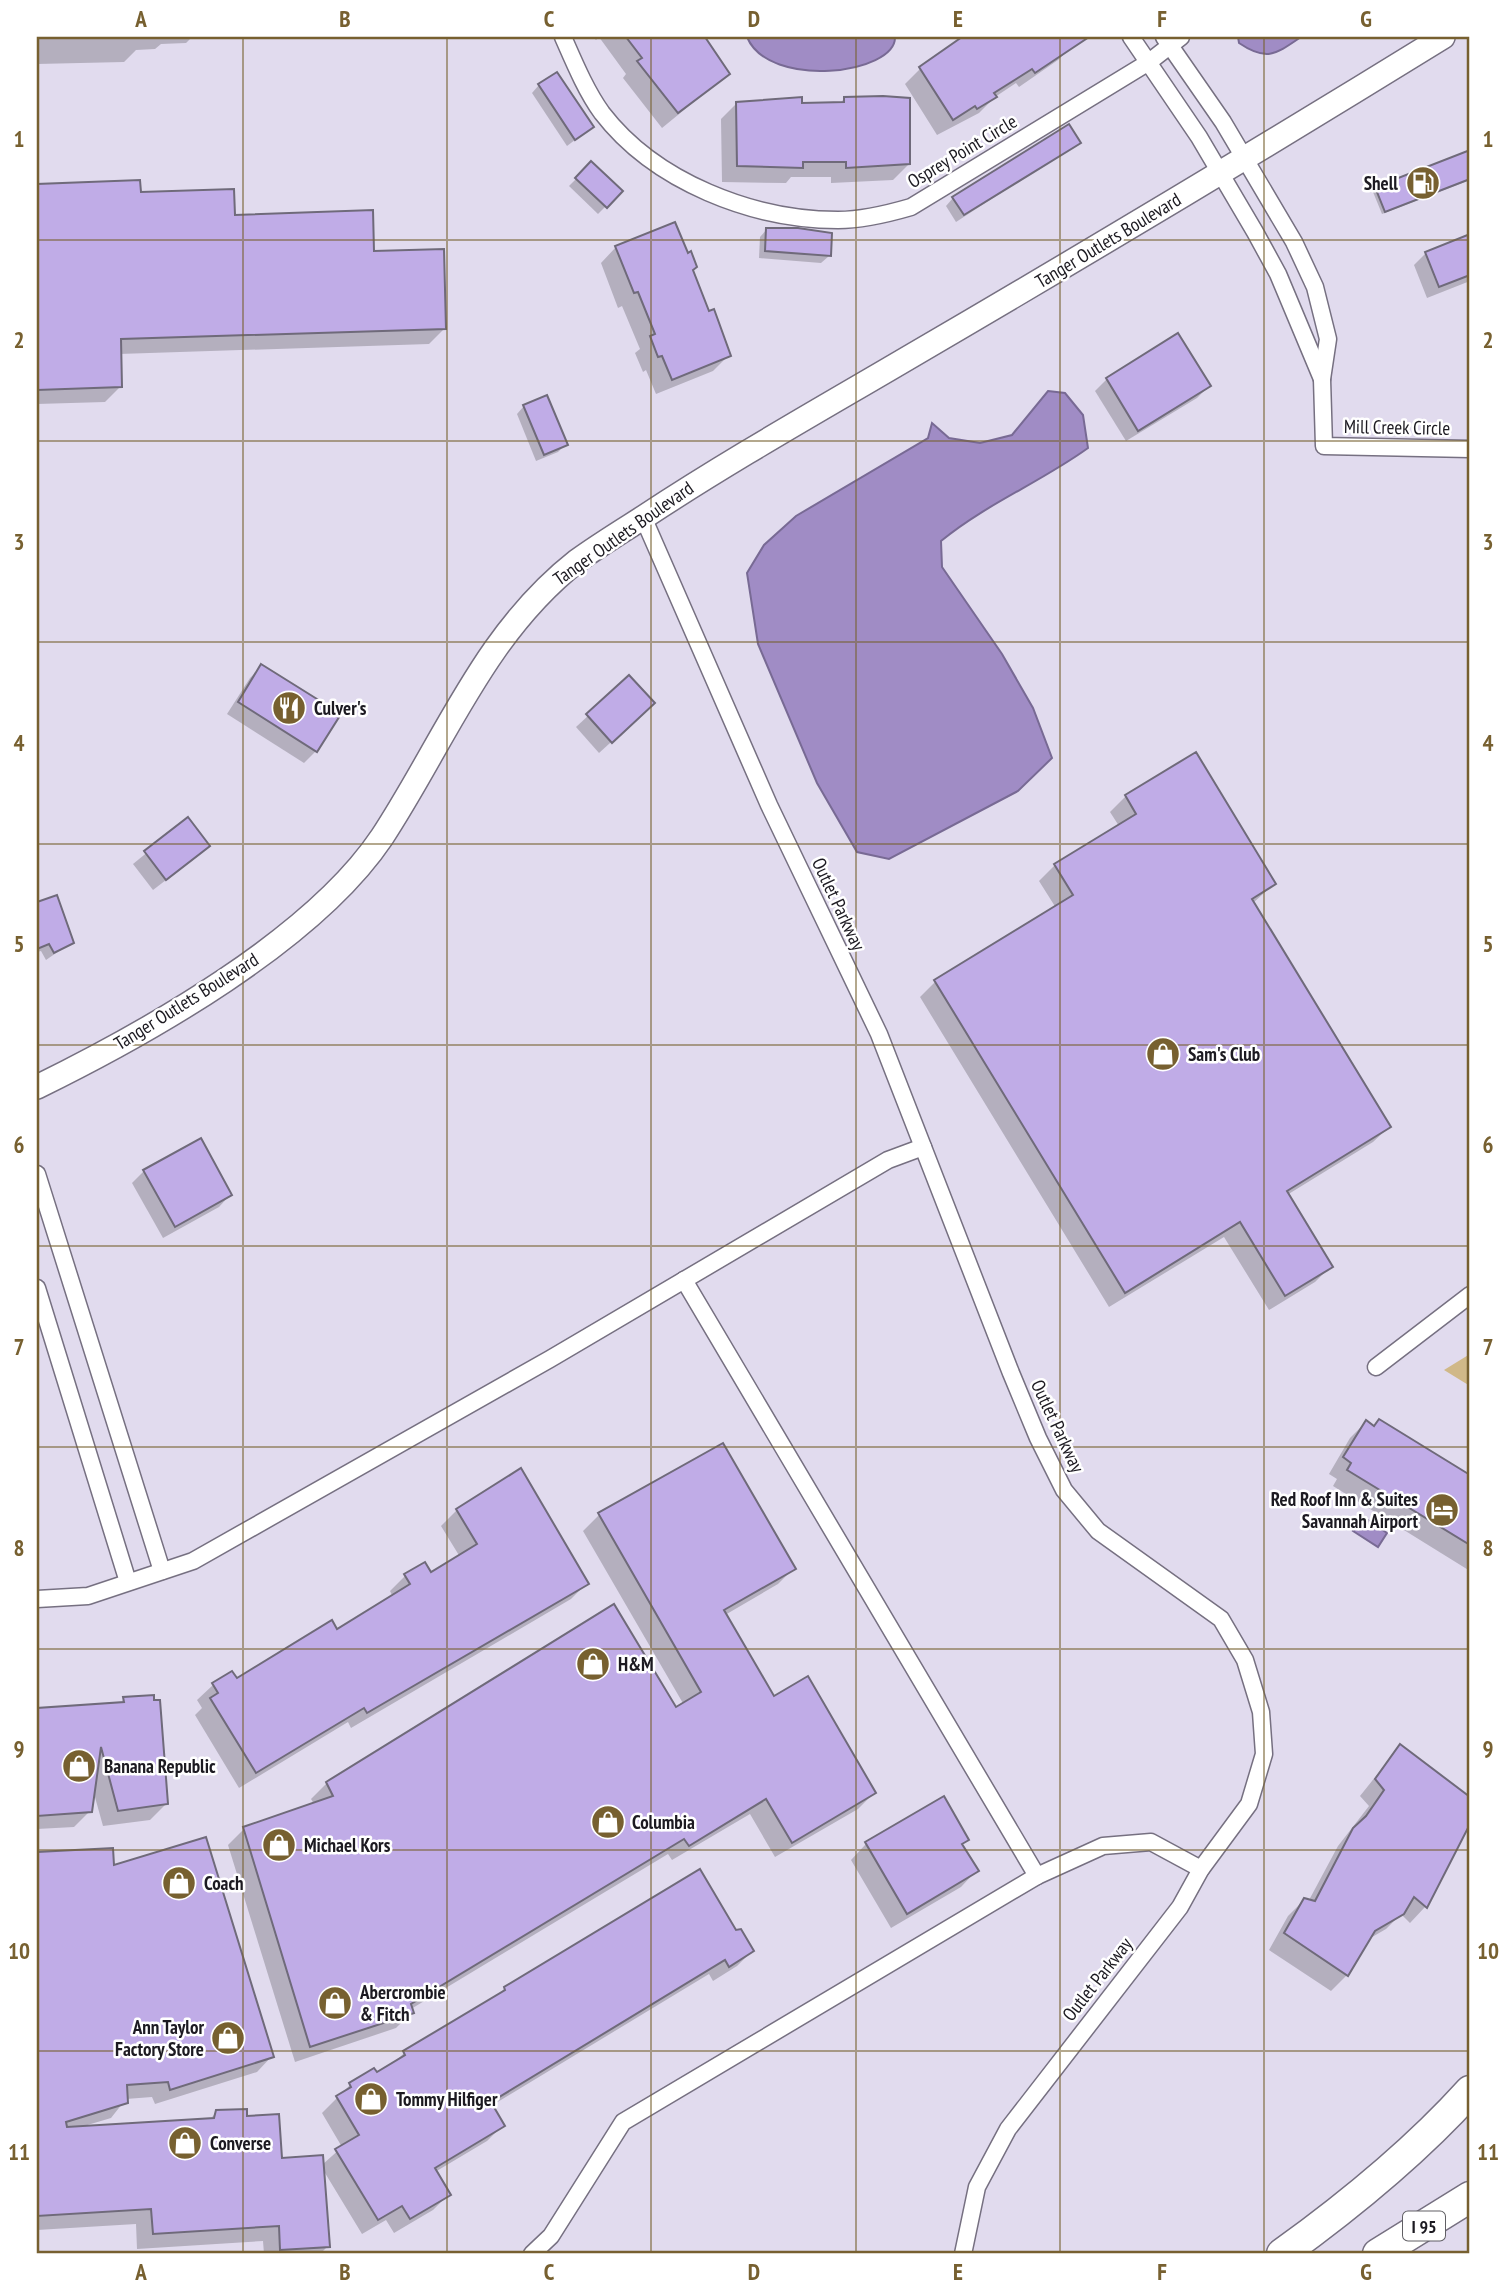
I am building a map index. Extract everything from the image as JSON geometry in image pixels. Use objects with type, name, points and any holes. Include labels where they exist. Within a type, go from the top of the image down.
[{"type":"highway","points":[[1282,2254],[1359,2198],[1440,2124],[1470,2091]]},
{"type":"highway","name":"I 95","points":[[1378,2254],[1470,2197]]},
{"type":"street","name":"Osprey Point Circle","points":[[563,37],[602,113],[638,148],[669,171],[744,207],[838,220],[874,217],[911,207],[1149,62],[1172,40],[1294,242],[1315,287],[1328,339],[1322,379]]},
{"type":"street","points":[[1131,37],[1221,174],[1278,274],[1322,379]]},
{"type":"street","name":"Tanger Outlets Boulevard","points":[[37,1087],[104,1052],[246,967],[316,909],[380,841],[469,684],[517,618],[578,561],[734,458],[1221,174],[1443,37]]},
{"type":"street","name":"Mill Creek Circle","points":[[1322,379],[1324,446],[1470,449]]},
{"type":"street","name":"Outlet Parkway","points":[[643,517],[769,805],[879,1034],[1038,1438],[1064,1490],[1098,1531],[1221,1619],[1245,1660],[1261,1712],[1264,1754],[1249,1804],[1201,1869],[1180,1907],[1008,2129],[977,2187],[963,2254]]},
{"type":"street","points":[[37,1599],[88,1596],[193,1561],[888,1160],[923,1147]]},
{"type":"street","points":[[37,1174],[162,1571]]},
{"type":"street","points":[[684,1280],[1037,1875]]},
{"type":"street","points":[[37,1288],[128,1582]]},
{"type":"street","points":[[1376,1367],[1470,1295]]},
{"type":"street","points":[[532,2254],[551,2236],[623,2122],[1037,1875],[1102,1846],[1151,1842],[1201,1869]]},
{"type":"shaded area","points":[[747,37],[895,37],[890,50],[875,60],[830,71],[804,70],[780,65],[760,54]]},
{"type":"shaded area","points":[[1238,37],[1301,37],[1285,48],[1264,54],[1239,43]]},
{"type":"shaded area","points":[[1048,391],[1065,393],[1083,415],[1088,448],[976,516],[941,541],[942,567],[1002,654],[1033,708],[1052,758],[1018,791],[889,859],[857,852],[817,783],[758,644],[747,573],[764,545],[796,516],[928,438],[932,423],[949,438],[980,443],[1012,435]]},
{"type":"shaded area","points":[[1470,1354],[1470,1386],[1444,1370]]},
{"type":"shaded area","points":[[1362,1516],[1387,1533],[1378,1547],[1353,1531]]},
{"type":"building","points":[[626,37],[705,37],[730,74],[678,113],[637,61],[642,58]]},
{"type":"building","points":[[962,37],[1089,37],[1035,73],[1032,69],[994,93],[997,97],[977,109],[975,106],[953,120],[919,67]]},
{"type":"building","points":[[557,72],[594,127],[575,140],[538,84]]},
{"type":"building","points":[[802,97],[802,103],[844,102],[844,97],[910,98],[910,164],[846,168],[846,162],[803,162],[803,168],[737,166],[736,102]]},
{"type":"building","points":[[1069,124],[1081,143],[964,215],[952,197]]},
{"type":"building","name":"Shell","points":[[1470,150],[1470,179],[1385,212],[1375,187]]},
{"type":"building","points":[[591,161],[623,191],[607,208],[575,178]]},
{"type":"building","points":[[140,180],[141,192],[234,189],[235,215],[373,210],[374,251],[444,249],[446,329],[121,339],[122,387],[37,390],[37,184]]},
{"type":"building","points":[[675,222],[688,253],[691,251],[697,267],[693,270],[709,311],[714,309],[731,356],[672,380],[662,356],[658,357],[650,336],[655,334],[638,292],[634,293],[615,246]]},
{"type":"building","points":[[766,228],[798,228],[832,233],[831,256],[765,251]]},
{"type":"building","points":[[1470,234],[1470,275],[1439,287],[1425,252]]},
{"type":"building","points":[[1178,333],[1211,386],[1138,431],[1106,378]]},
{"type":"building","points":[[547,395],[568,445],[544,455],[523,405]]},
{"type":"building","name":"Culver's","points":[[261,664],[341,714],[317,752],[238,702]]},
{"type":"building","points":[[629,675],[655,703],[612,743],[586,714]]},
{"type":"building","name":"Sam's Club","points":[[1196,752],[1276,884],[1252,899],[1391,1127],[1287,1191],[1333,1267],[1285,1296],[1240,1222],[1125,1293],[934,980],[1073,895],[1054,864],[1136,814],[1125,795]]},
{"type":"building","points":[[188,817],[210,846],[166,880],[144,851]]},
{"type":"building","points":[[57,895],[74,943],[54,953],[49,944],[37,949],[37,902]]},
{"type":"building","points":[[201,1138],[232,1195],[175,1227],[143,1170]]},
{"type":"building","name":"Red Roof Inn & Suites Savannah Airport","points":[[1379,1419],[1470,1475],[1470,1545],[1347,1470],[1351,1463],[1343,1457],[1366,1420],[1374,1426]]},
{"type":"building","points":[[723,1443],[796,1569],[724,1610],[774,1696],[808,1676],[876,1793],[792,1843],[766,1799],[689,1846],[684,1839],[411,2004],[414,2013],[310,2047],[243,1827],[333,1796],[326,1782],[614,1604],[676,1707],[701,1692],[598,1513]]},
{"type":"building","points":[[521,1468],[589,1584],[367,1713],[364,1708],[256,1773],[210,1698],[218,1693],[212,1683],[232,1671],[237,1678],[332,1620],[337,1629],[410,1584],[404,1574],[425,1562],[431,1572],[477,1544],[456,1509]]},
{"type":"building","points":[[154,1695],[154,1700],[160,1700],[168,1804],[118,1811],[101,1747],[92,1812],[37,1816],[37,1708],[124,1702],[123,1697]]},
{"type":"building","points":[[1400,1744],[1470,1797],[1470,1824],[1427,1908],[1414,1897],[1404,1914],[1375,1931],[1348,1976],[1284,1933],[1304,1898],[1315,1901],[1353,1828],[1366,1816],[1384,1790],[1375,1779]]},
{"type":"building","points":[[944,1796],[969,1840],[962,1844],[979,1871],[907,1914],[865,1842]]},
{"type":"building","points":[[206,1837],[274,2057],[170,2090],[168,2082],[127,2085],[128,2103],[66,2122],[67,2127],[214,2118],[216,2110],[247,2109],[247,2116],[279,2114],[282,2158],[323,2155],[330,2247],[280,2250],[279,2226],[153,2234],[151,2209],[37,2216],[37,1852],[113,1848],[114,1865]]},
{"type":"building","points":[[700,1869],[736,1930],[741,1929],[754,1951],[729,1967],[725,1960],[491,2102],[505,2126],[435,2168],[451,2195],[410,2219],[402,2206],[378,2220],[335,2149],[359,2135],[336,2096],[351,2087],[349,2083],[374,2068],[377,2072],[405,2055],[403,2051],[505,1990],[504,1987]]},
{"type":"place","name":"Shell","points":[[1423,183]]},
{"type":"place","name":"Culver's","points":[[289,708]]},
{"type":"place","name":"Sam's Club","points":[[1163,1054]]},
{"type":"place","name":"Red Roof Inn & Suites Savannah Airport","points":[[1442,1510]]},
{"type":"place","name":"H&M","points":[[593,1664]]},
{"type":"place","name":"Banana Republic","points":[[79,1766]]},
{"type":"place","name":"Columbia","points":[[608,1822]]},
{"type":"place","name":"Michael Kors","points":[[279,1845]]},
{"type":"place","name":"Coach","points":[[179,1883]]},
{"type":"place","name":"Abercrombie & Fitch","points":[[335,2003]]},
{"type":"place","name":"Ann Taylor Factory Store","points":[[228,2038]]},
{"type":"place","name":"Tommy Hilfiger","points":[[371,2099]]},
{"type":"place","name":"Converse","points":[[185,2143]]}]
